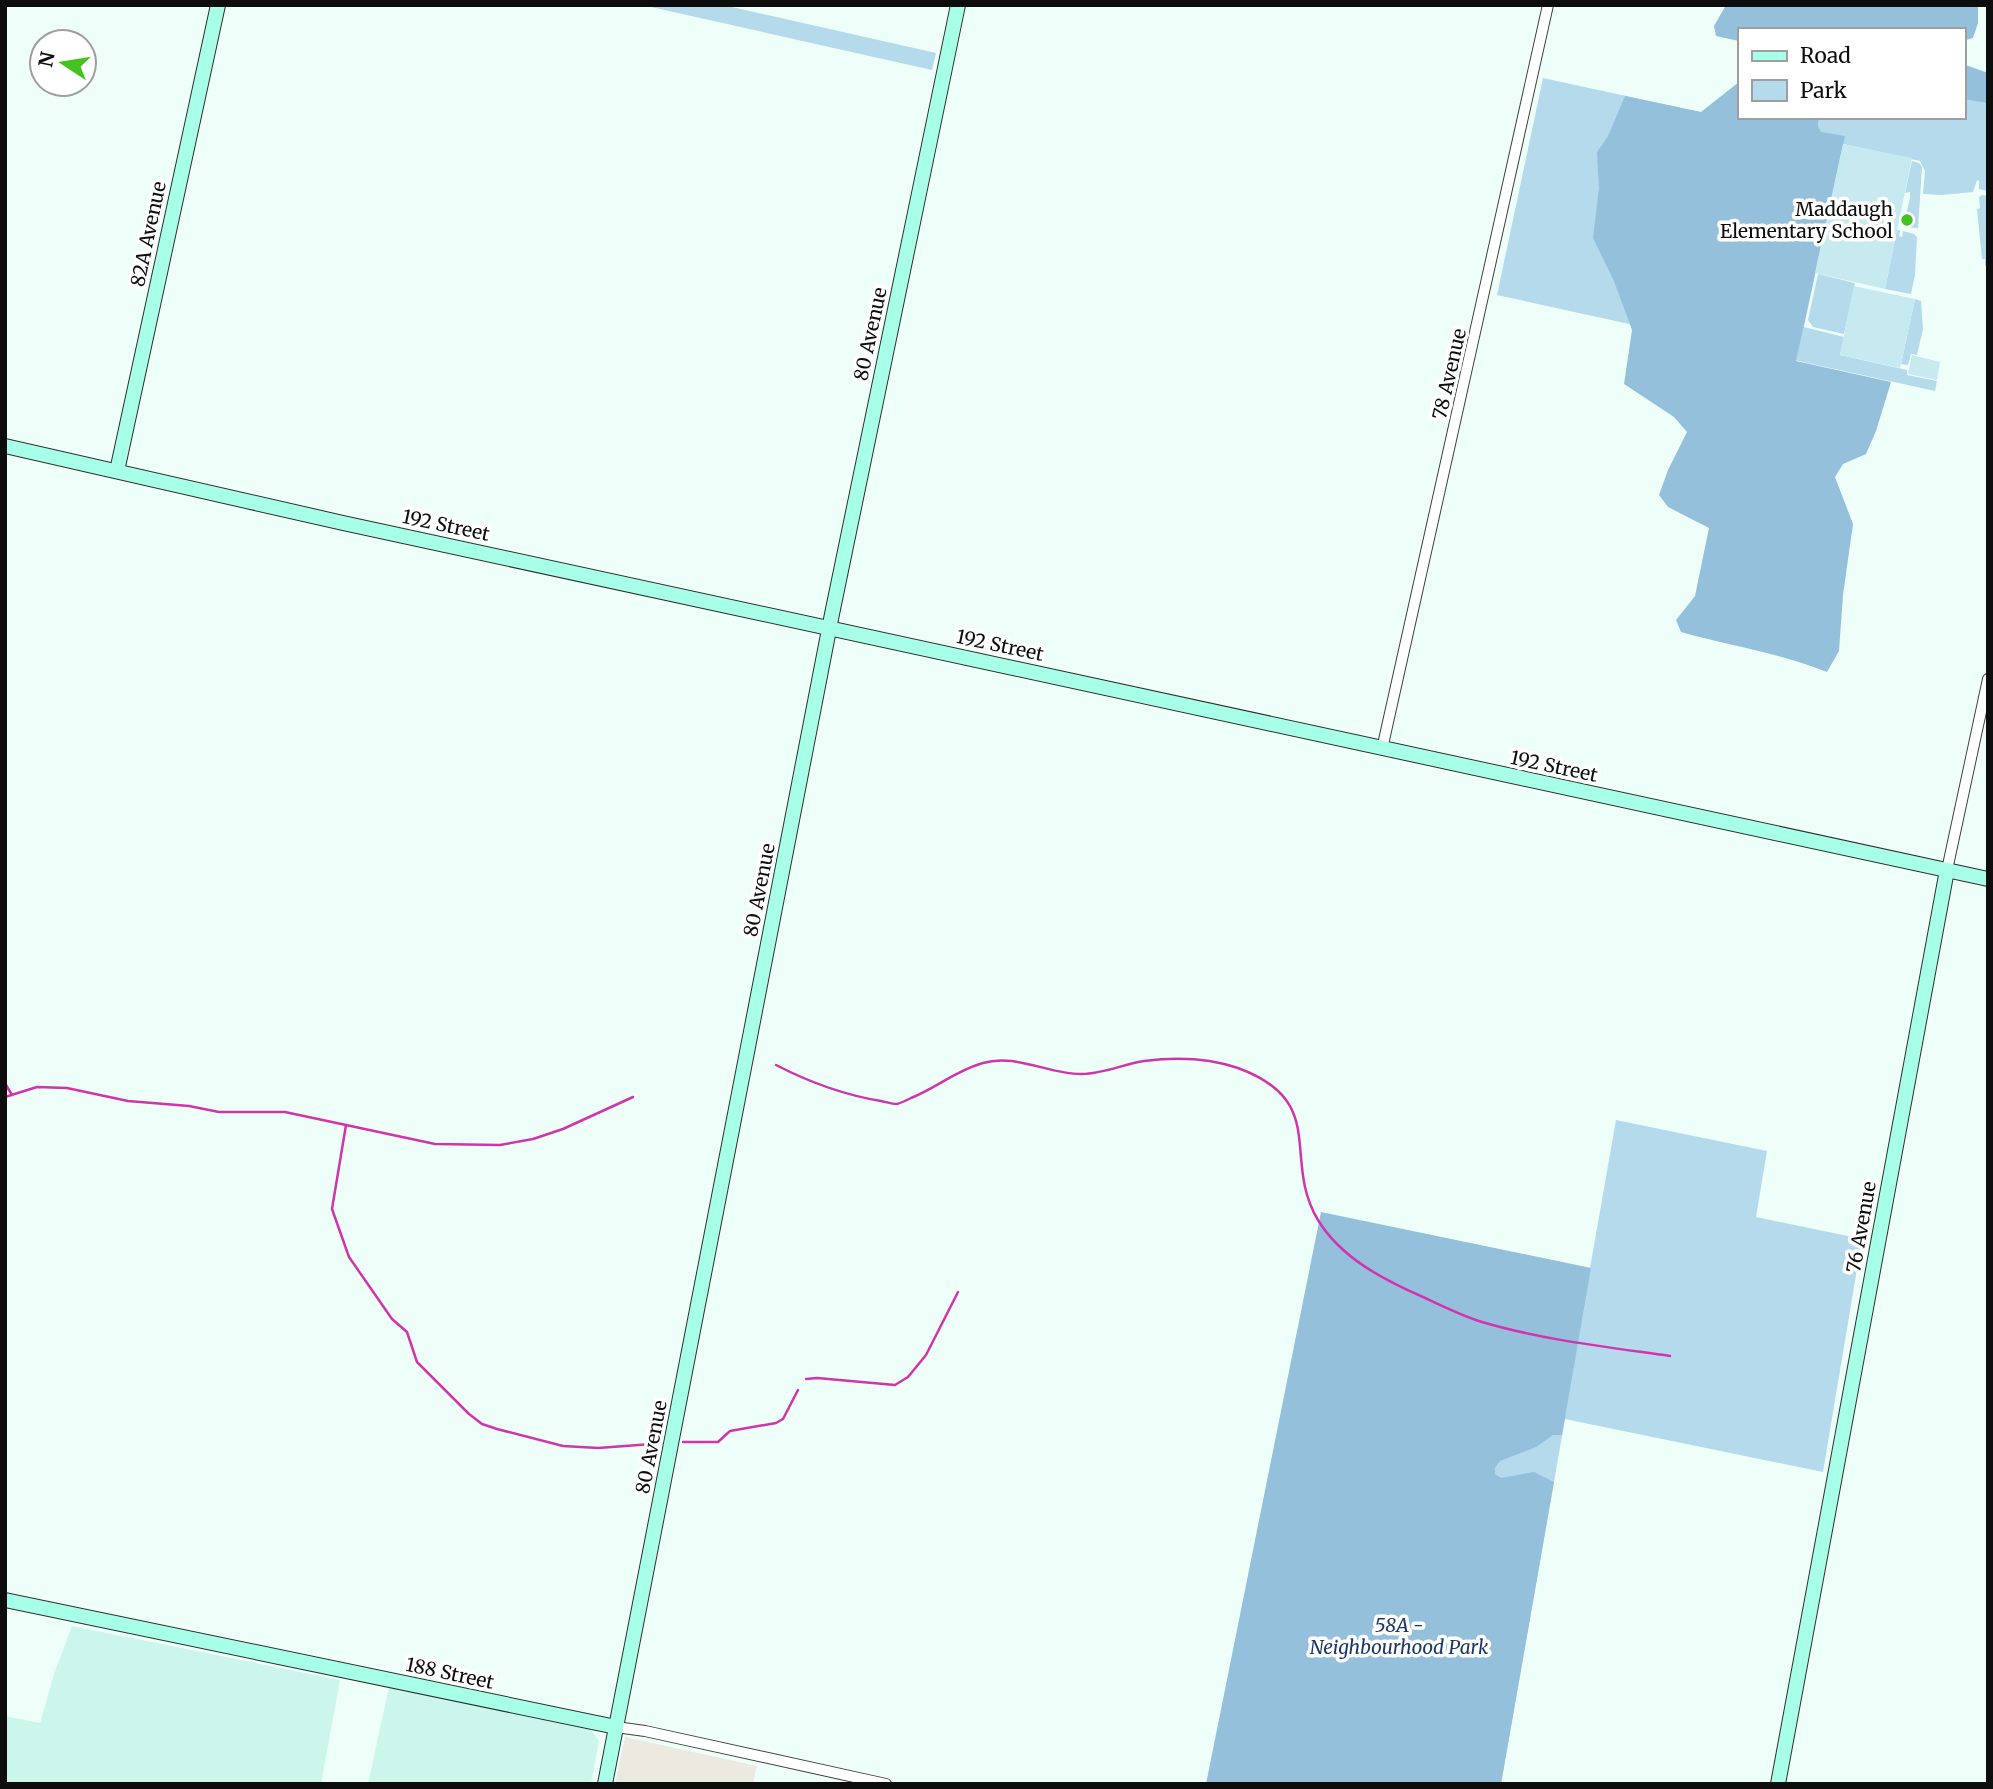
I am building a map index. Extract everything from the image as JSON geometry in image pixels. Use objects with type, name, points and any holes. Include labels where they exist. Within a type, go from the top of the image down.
[{"type":"main road","name":"82A Avenue","points":[[117,471],[218,5]]},
{"type":"main road","name":"80 Avenue","points":[[605,1784],[830,628],[958,5]]},
{"type":"main road","name":"192 Street","points":[[5,446],[350,524],[1988,879]]},
{"type":"main road","name":"76 Avenue","points":[[1778,1784],[1947,870]]},
{"type":"main road","name":"188 Street","points":[[5,1600],[616,1727]]},
{"type":"street","name":"78 Avenue","points":[[1382,749],[1548,5]]},
{"type":"street","name":"76 Avenue","points":[[1947,870],[1988,679]]},
{"type":"street","name":"188 Street","points":[[616,1727],[887,1784]]},
{"type":"shaded area","points":[[1843,144],[1912,158],[1885,289],[1815,273]]},
{"type":"shaded area","points":[[1854,286],[1915,299],[1900,368],[1840,355]]},
{"type":"shaded area","points":[[1912,355],[1940,362],[1937,380],[1908,374]]},
{"type":"shaded area","points":[[625,1737],[757,1766],[753,1784],[615,1784]]},
{"type":"green space","points":[[642,5],[723,5],[936,53],[932,70]]},
{"type":"green space","points":[[1726,5],[1978,5],[1978,23],[1973,38],[1965,40],[1965,28],[1738,28],[1738,41],[1716,36],[1714,26]]},
{"type":"green space","points":[[1965,65],[1988,73],[1988,103],[1965,99]]},
{"type":"green space","points":[[1543,78],[1807,135],[1818,126],[1819,119],[1965,119],[1965,96],[1988,102],[1988,191],[1979,189],[1977,180],[1973,192],[1923,194],[1925,171],[1920,161],[1843,144],[1804,327],[1844,337],[1840,355],[1907,370],[1907,375],[1937,381],[1935,391],[1497,295]]},
{"type":"green space","points":[[1738,83],[1738,119],[1819,119],[1821,132],[1845,136],[1796,361],[1891,382],[1866,454],[1843,464],[1835,477],[1853,524],[1843,595],[1839,651],[1827,672],[1773,655],[1681,632],[1676,620],[1695,596],[1709,528],[1668,507],[1659,495],[1687,432],[1674,417],[1624,384],[1632,330],[1614,281],[1593,238],[1599,188],[1597,152],[1608,136],[1625,96],[1701,112]]},
{"type":"green space","points":[[1912,161],[1922,167],[1918,228],[1903,227],[1910,198],[1910,192],[1905,193]]},
{"type":"green space","points":[[1988,196],[1988,265],[1985,266],[1977,209],[1980,208],[1979,197]]},
{"type":"green space","points":[[1897,230],[1900,230],[1899,236],[1902,237],[1903,231],[1917,237],[1911,294],[1885,289]]},
{"type":"green space","points":[[1818,274],[1855,283],[1844,334],[1813,327],[1808,320]]},
{"type":"green space","points":[[1915,299],[1921,301],[1923,329],[1917,355],[1911,354],[1908,365],[1901,364]]},
{"type":"green space","name":"58A - Neighbourhood Park","points":[[1616,1120],[1767,1151],[1756,1217],[1862,1239],[1823,1472],[1565,1419],[1501,1784],[1242,1784],[1350,1219],[1590,1268]]},
{"type":"green space","name":"58A - Neighbourhood Park","points":[[1321,1212],[1591,1268],[1562,1435],[1553,1435],[1536,1447],[1500,1461],[1495,1468],[1495,1474],[1501,1478],[1534,1472],[1554,1482],[1501,1784],[1206,1784]]},
{"type":"green space","points":[[72,1626],[340,1680],[321,1784],[5,1784],[5,1716],[40,1723]]},
{"type":"green space","points":[[389,1687],[591,1730],[599,1741],[591,1784],[368,1784]]},
{"type":"waterway","points":[[776,1065],[840,1091],[897,1104],[964,1070],[995,1061],[1020,1062],[1082,1074],[1144,1061],[1168,1059],[1204,1060],[1238,1068],[1266,1082],[1284,1097],[1294,1115],[1299,1133],[1303,1175],[1308,1197],[1318,1220],[1339,1246],[1364,1266],[1408,1290],[1482,1322],[1552,1338],[1670,1356]]},
{"type":"waterway","points":[[5,1080],[12,1095]]},
{"type":"waterway","points":[[5,1097],[37,1087],[67,1088],[128,1101],[189,1106],[219,1112],[285,1112],[435,1144],[500,1145],[533,1139],[563,1129],[633,1097]]},
{"type":"waterway","points":[[346,1125],[332,1209],[349,1257],[392,1319],[407,1332],[417,1362],[482,1424],[563,1446],[598,1448],[652,1444]]},
{"type":"waterway","points":[[806,1379],[895,1385],[908,1377],[926,1355],[958,1292]]},
{"type":"waterway","points":[[683,1442],[718,1442],[730,1431],[776,1423],[783,1419],[798,1390]]},
{"type":"place","name":"Maddaugh Elementary School","points":[[1907,220]]}]
